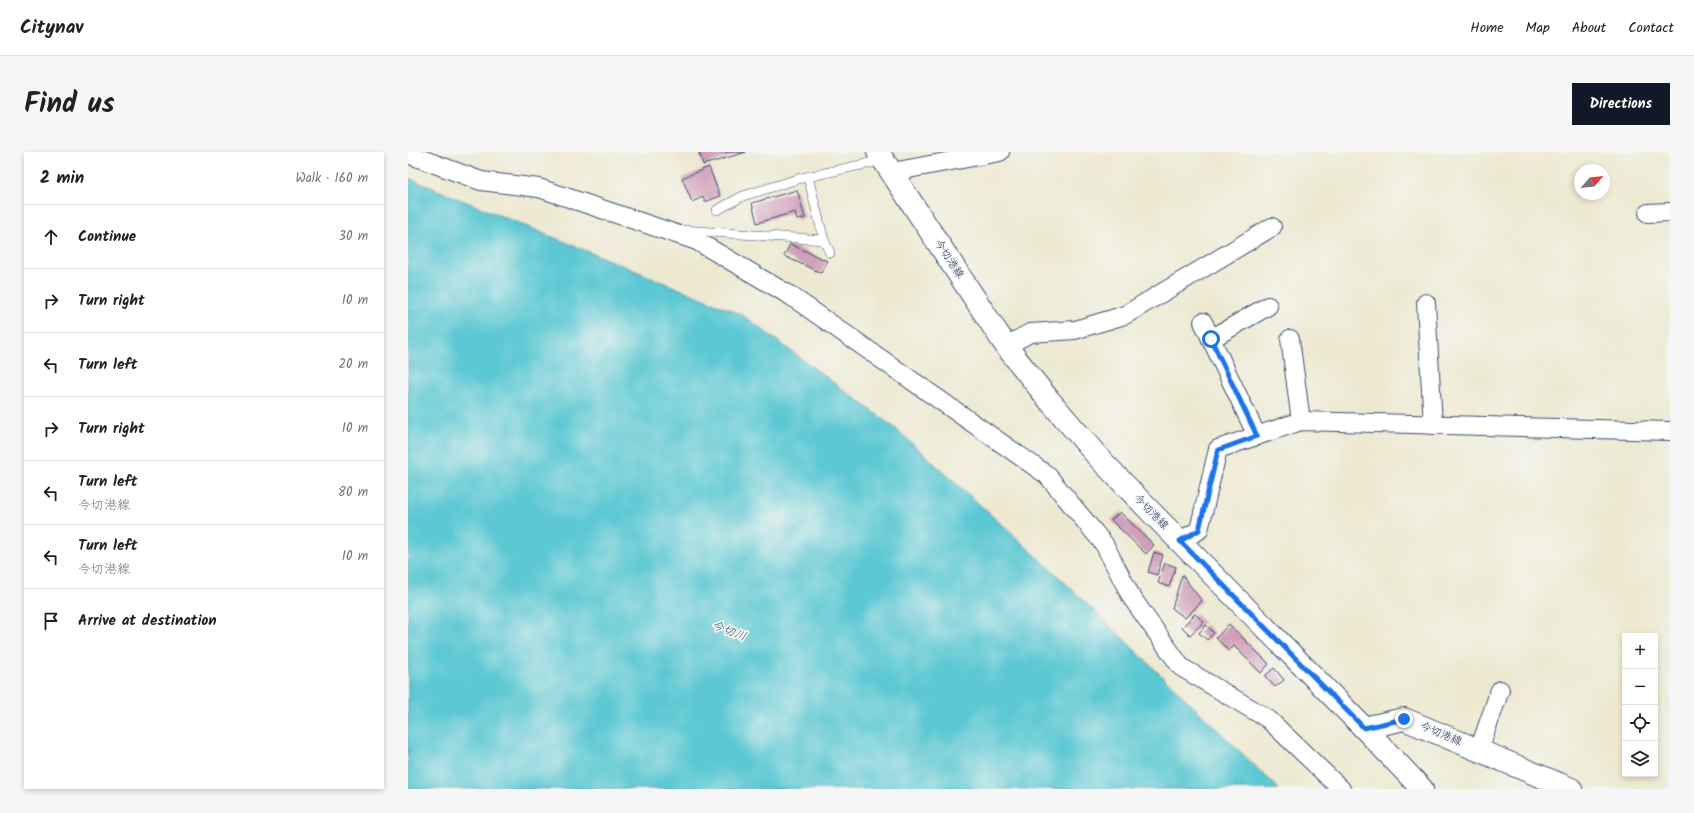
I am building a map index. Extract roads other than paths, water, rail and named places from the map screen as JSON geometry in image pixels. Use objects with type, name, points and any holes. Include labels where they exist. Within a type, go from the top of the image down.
[{"type":"main road","name":"今切港線","points":[[884,161],[1006,346],[1099,458],[1364,728],[1404,719],[1571,789]]},
{"type":"main road","points":[[1364,728],[1422,789]]},
{"type":"street","points":[[884,161],[1000,152]]},
{"type":"street","points":[[408,154],[481,181],[539,188],[697,241],[791,296],[1047,475],[1104,544],[1132,598],[1181,667],[1268,719],[1341,789]]},
{"type":"street","points":[[1648,213],[1670,212]]},
{"type":"street","points":[[1006,346],[1030,333],[1075,330],[1125,315],[1272,227]]},
{"type":"street","points":[[1426,303],[1433,425]]},
{"type":"street","points":[[1211,339],[1268,306]]},
{"type":"street","points":[[1203,322],[1257,436]]},
{"type":"street","points":[[1290,339],[1300,421]]},
{"type":"street","points":[[1180,541],[1199,530],[1218,450],[1300,421],[1670,432]]},
{"type":"street","points":[[1479,750],[1500,690]]},
{"type":"lane","points":[[717,210],[743,196],[808,177],[884,161]]},
{"type":"lane","points":[[808,177],[824,240],[830,253]]},
{"type":"lane","points":[[659,228],[824,240]]},
{"type":"water","name":"今切川","points":[[408,178],[741,314],[895,428],[1055,573],[1279,789],[408,789]]}]
